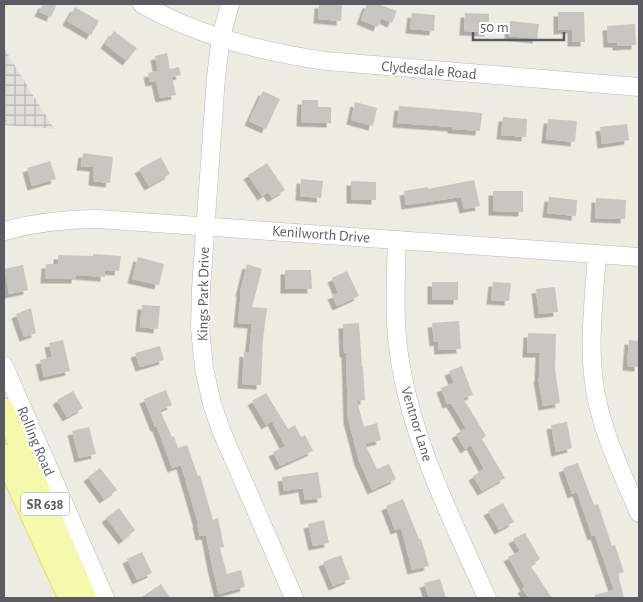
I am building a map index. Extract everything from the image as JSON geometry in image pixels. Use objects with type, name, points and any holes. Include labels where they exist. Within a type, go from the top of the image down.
[{"type":"main road","name":"Rolling Road","points":[[4,409],[86,598]]},
{"type":"main road","name":"SR 638","points":[[4,455],[69,598]]},
{"type":"street","name":"Clydesdale Road","points":[[142,4],[175,21],[221,37],[256,49],[293,56],[326,61],[639,87]]},
{"type":"street","name":"Kings Park Drive","points":[[230,4],[221,37],[216,77],[205,226],[200,328],[204,368],[212,404],[221,430],[294,598]]},
{"type":"street","name":"Kenilworth Drive","points":[[4,231],[52,220],[98,219],[639,257]]},
{"type":"street","name":"Ventnor Lane","points":[[397,240],[395,304],[397,338],[403,378],[416,428],[433,474],[487,598]]},
{"type":"street","points":[[597,254],[592,358],[596,394],[602,424],[639,514]]},
{"type":"street","name":"Rolling Road","points":[[4,366],[105,598]]},
{"type":"shaded area","points":[[4,48],[49,121],[55,129],[4,125]]},
{"type":"building","points":[[43,4],[57,4],[51,17],[39,12]]},
{"type":"building","points":[[319,4],[342,4],[341,21],[318,19]]},
{"type":"building","points":[[367,4],[378,4],[397,11],[392,23],[381,18],[378,27],[361,20]]},
{"type":"building","points":[[75,7],[99,21],[91,35],[67,21]]},
{"type":"building","points":[[558,12],[584,12],[585,42],[572,42],[572,29],[558,30]]},
{"type":"building","points":[[412,13],[435,15],[434,31],[410,29]]},
{"type":"building","points":[[465,13],[489,14],[489,32],[464,31]]},
{"type":"building","points":[[510,21],[539,24],[537,39],[509,36]]},
{"type":"building","points":[[635,24],[636,45],[617,46],[617,43],[608,43],[607,26]]},
{"type":"building","points":[[114,31],[137,48],[127,61],[105,44]]},
{"type":"building","points":[[167,53],[170,69],[179,67],[181,75],[172,77],[176,95],[160,98],[156,81],[150,82],[148,73],[158,71],[155,56]]},
{"type":"building","points":[[263,91],[280,99],[266,129],[249,121]]},
{"type":"building","points":[[302,100],[318,100],[318,107],[331,107],[331,123],[301,122]]},
{"type":"building","points":[[355,102],[377,108],[373,126],[351,120]]},
{"type":"building","points":[[399,106],[482,113],[480,131],[397,123]]},
{"type":"building","points":[[503,117],[527,119],[526,137],[501,135]]},
{"type":"building","points":[[548,119],[577,121],[575,142],[546,139]]},
{"type":"building","points":[[627,124],[629,140],[602,144],[600,127]]},
{"type":"building","points":[[83,153],[113,157],[110,183],[93,181],[94,167],[81,166]]},
{"type":"building","points":[[161,157],[170,174],[149,186],[139,169]]},
{"type":"building","points":[[50,161],[56,179],[32,186],[27,168]]},
{"type":"building","points":[[267,163],[285,190],[272,198],[268,192],[262,196],[248,175]]},
{"type":"building","points":[[301,179],[323,181],[321,198],[300,196]]},
{"type":"building","points":[[474,180],[480,206],[464,209],[461,197],[406,205],[404,191],[428,187],[428,189]]},
{"type":"building","points":[[351,181],[376,182],[376,200],[351,199]]},
{"type":"building","points":[[493,191],[523,191],[523,212],[493,211]]},
{"type":"building","points":[[549,197],[577,200],[576,216],[547,213]]},
{"type":"building","points":[[596,198],[626,200],[625,219],[595,218]]},
{"type":"building","points":[[93,254],[121,256],[119,271],[105,270],[105,277],[76,275],[76,279],[45,279],[46,264],[58,264],[58,255],[93,256]]},
{"type":"building","points":[[138,257],[164,264],[159,285],[132,279]]},
{"type":"building","points":[[247,264],[262,269],[252,307],[267,308],[263,339],[261,385],[242,384],[244,352],[249,353],[252,324],[238,323],[240,292]]},
{"type":"building","points":[[23,265],[28,290],[9,294],[4,269]]},
{"type":"building","points":[[285,270],[311,270],[312,289],[285,289]]},
{"type":"building","points":[[347,271],[359,296],[337,306],[332,295],[338,293],[332,278]]},
{"type":"building","points":[[432,282],[458,282],[458,300],[432,300]]},
{"type":"building","points":[[493,282],[511,283],[509,301],[491,300]]},
{"type":"building","points":[[555,287],[558,312],[539,314],[536,289]]},
{"type":"building","points":[[142,305],[160,306],[158,329],[140,327]]},
{"type":"building","points":[[31,308],[36,333],[24,337],[16,314]]},
{"type":"building","points":[[459,321],[461,349],[439,350],[438,341],[434,342],[432,323]]},
{"type":"building","points":[[359,323],[365,400],[357,401],[364,427],[377,423],[381,440],[365,444],[377,469],[389,464],[396,479],[372,490],[359,461],[348,419],[343,324]]},
{"type":"building","points":[[528,333],[556,334],[555,369],[560,403],[543,406],[538,377],[540,353],[527,353]]},
{"type":"building","points":[[63,340],[70,371],[44,377],[40,360],[52,357],[49,343]]},
{"type":"building","points":[[629,340],[639,341],[639,367],[627,366]]},
{"type":"building","points":[[160,346],[164,360],[140,367],[135,353]]},
{"type":"building","points":[[462,366],[473,395],[463,398],[486,436],[482,439],[505,478],[482,491],[473,476],[484,469],[471,445],[465,449],[456,434],[466,428],[451,403],[447,404],[441,388],[454,383],[449,371]]},
{"type":"building","points":[[166,390],[172,405],[160,410],[172,437],[174,436],[178,448],[187,445],[198,476],[200,475],[213,520],[218,518],[224,547],[220,548],[227,574],[241,570],[245,587],[219,594],[206,535],[200,536],[181,465],[172,468],[157,427],[155,427],[144,399]]},
{"type":"building","points":[[73,391],[83,408],[67,417],[57,400]]},
{"type":"building","points":[[266,393],[288,429],[295,425],[301,437],[305,435],[313,451],[280,466],[273,452],[285,446],[272,421],[266,425],[252,401]]},
{"type":"building","points":[[567,422],[572,448],[556,452],[551,425]]},
{"type":"building","points":[[89,427],[96,454],[79,458],[72,431]]},
{"type":"building","points":[[578,463],[594,505],[598,504],[612,546],[615,545],[624,572],[618,574],[624,598],[595,598],[595,595],[614,590],[595,535],[592,536],[577,492],[572,494],[563,468]]},
{"type":"building","points":[[100,468],[117,490],[104,499],[88,477]]},
{"type":"building","points":[[318,472],[322,498],[305,500],[303,488],[284,491],[282,477]]},
{"type":"building","points":[[403,499],[419,539],[421,539],[429,566],[412,570],[401,528],[395,530],[386,506]]},
{"type":"building","points":[[503,503],[514,522],[499,530],[488,511]]},
{"type":"building","points":[[119,508],[135,530],[123,540],[106,518]]},
{"type":"building","points":[[324,520],[329,543],[313,546],[308,524]]},
{"type":"building","points":[[525,533],[540,559],[530,565],[552,598],[529,598],[522,589],[525,587],[508,557],[520,551],[513,539]]},
{"type":"building","points":[[142,552],[152,573],[137,580],[127,559]]},
{"type":"building","points":[[341,555],[350,579],[333,586],[323,562]]},
{"type":"building","points":[[440,579],[446,598],[429,598],[424,583]]},
{"type":"building","points":[[161,584],[170,598],[140,598],[154,589]]}]
